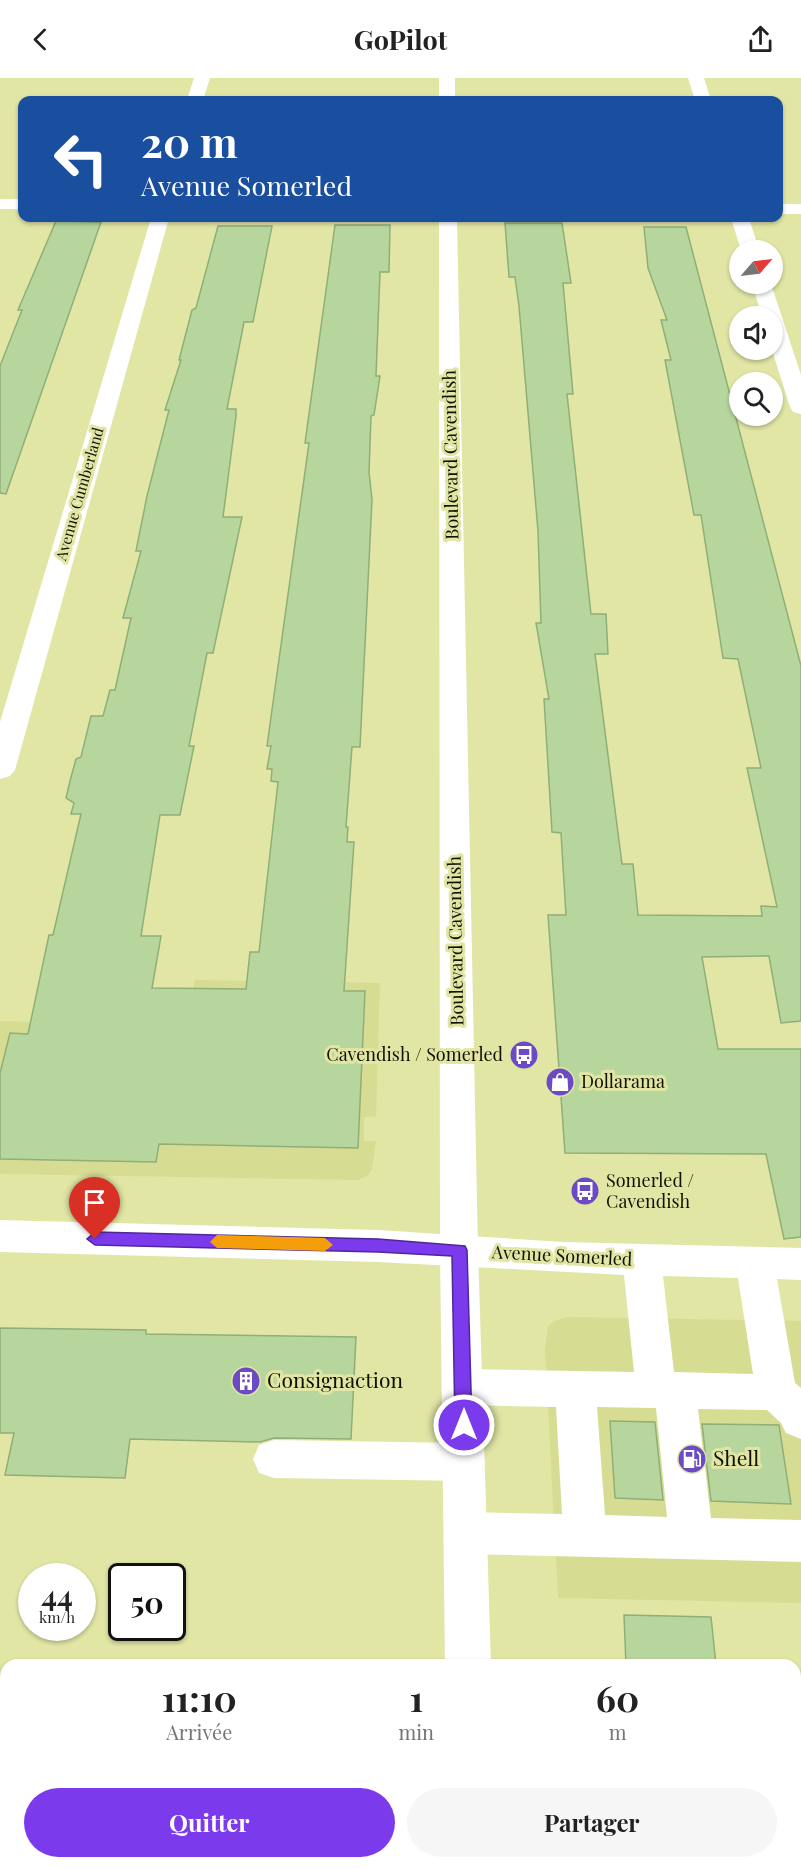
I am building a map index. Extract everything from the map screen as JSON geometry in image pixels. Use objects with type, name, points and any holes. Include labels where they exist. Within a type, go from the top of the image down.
[{"type":"street","points":[[196,96],[202,78]]},
{"type":"street","points":[[447,78],[447,96]]},
{"type":"street","points":[[696,78],[702,96]]},
{"type":"street","points":[[0,204],[18,204]]},
{"type":"street","points":[[783,209],[801,209]]},
{"type":"street","name":"Avenue Cumberland","points":[[0,770],[159,222]]},
{"type":"street","name":"Boulevard Cavendish","points":[[448,222],[459,1250],[464,1388],[468,1659]]},
{"type":"street","points":[[741,222],[747,240]]},
{"type":"street","points":[[783,351],[801,406]]},
{"type":"street","name":"Avenue Somerled","points":[[0,1236],[378,1245],[642,1260],[801,1263]]},
{"type":"street","points":[[642,1260],[691,1538]]},
{"type":"street","points":[[464,1388],[665,1390],[788,1406],[755,1263]]},
{"type":"street","points":[[576,1389],[585,1535]]},
{"type":"street","points":[[274,1459],[464,1462]]},
{"type":"street","points":[[466,1533],[801,1541]]},
{"type":"shaded area","points":[[195,980],[380,983],[376,1116],[364,1117],[364,1141],[376,1141],[372,1169],[367,1176],[358,1180],[0,1174],[0,1021],[185,1026]]},
{"type":"shaded area","points":[[567,1317],[801,1321],[801,1603],[558,1598],[545,1350],[548,1326]]},
{"type":"building","points":[[56,222],[101,222],[6,494],[0,493],[0,366],[22,310],[18,310]]},
{"type":"building","points":[[505,223],[562,223],[571,283],[563,283],[573,394],[567,394],[591,614],[606,614],[608,654],[595,654],[622,864],[633,864],[638,915],[762,916],[761,906],[777,907],[747,768],[761,768],[738,659],[723,658],[701,515],[694,515],[665,360],[671,360],[661,320],[667,320],[648,268],[644,227],[686,227],[729,391],[729,426],[738,426],[801,666],[801,1021],[781,1023],[769,956],[702,957],[718,1049],[801,1049],[801,1237],[784,1239],[766,1154],[565,1153],[548,915],[566,915],[561,833],[552,832],[544,699],[549,699],[536,623],[541,623],[538,531],[519,306],[515,277],[509,277]]},
{"type":"building","points":[[335,225],[390,225],[389,272],[380,272],[376,376],[380,376],[374,415],[371,416],[369,472],[372,500],[360,747],[352,747],[346,827],[348,827],[347,842],[354,842],[344,991],[365,991],[358,1148],[159,1144],[156,1162],[0,1159],[0,1073],[10,1033],[28,1034],[49,935],[53,935],[81,814],[71,814],[74,803],[66,798],[76,759],[81,757],[91,716],[103,716],[110,690],[115,690],[131,618],[123,618],[141,551],[136,551],[147,496],[169,410],[165,410],[218,226],[272,226],[253,322],[244,322],[227,409],[236,409],[236,416],[223,517],[242,517],[213,653],[207,653],[189,746],[194,746],[180,815],[160,815],[141,936],[161,936],[152,988],[246,989],[250,952],[259,952],[278,782],[271,781],[272,769],[267,769],[271,746],[267,746],[309,443],[305,443]]},
{"type":"building","points":[[0,1328],[146,1330],[146,1334],[356,1337],[351,1439],[274,1438],[260,1442],[130,1439],[125,1478],[5,1475],[14,1433],[0,1433]]},
{"type":"building","points":[[610,1421],[655,1422],[663,1500],[615,1498]]},
{"type":"building","points":[[702,1424],[779,1425],[791,1504],[711,1501]]},
{"type":"building","points":[[624,1615],[711,1617],[715,1659],[626,1659]]},
{"type":"slow traffic","points":[[217,1242],[325,1245]]},
{"type":"place","name":"Cavendish / Somerled","points":[[524,1055]]},
{"type":"place","name":"Dollarama","points":[[560,1082]]},
{"type":"place","name":"Somerled / Cavendish","points":[[585,1191]]},
{"type":"place","name":"Consignaction","points":[[246,1381]]},
{"type":"place","name":"Shell","points":[[692,1459]]},
{"type":"route","points":[[95,1239],[378,1245],[459,1250],[464,1425]]}]
